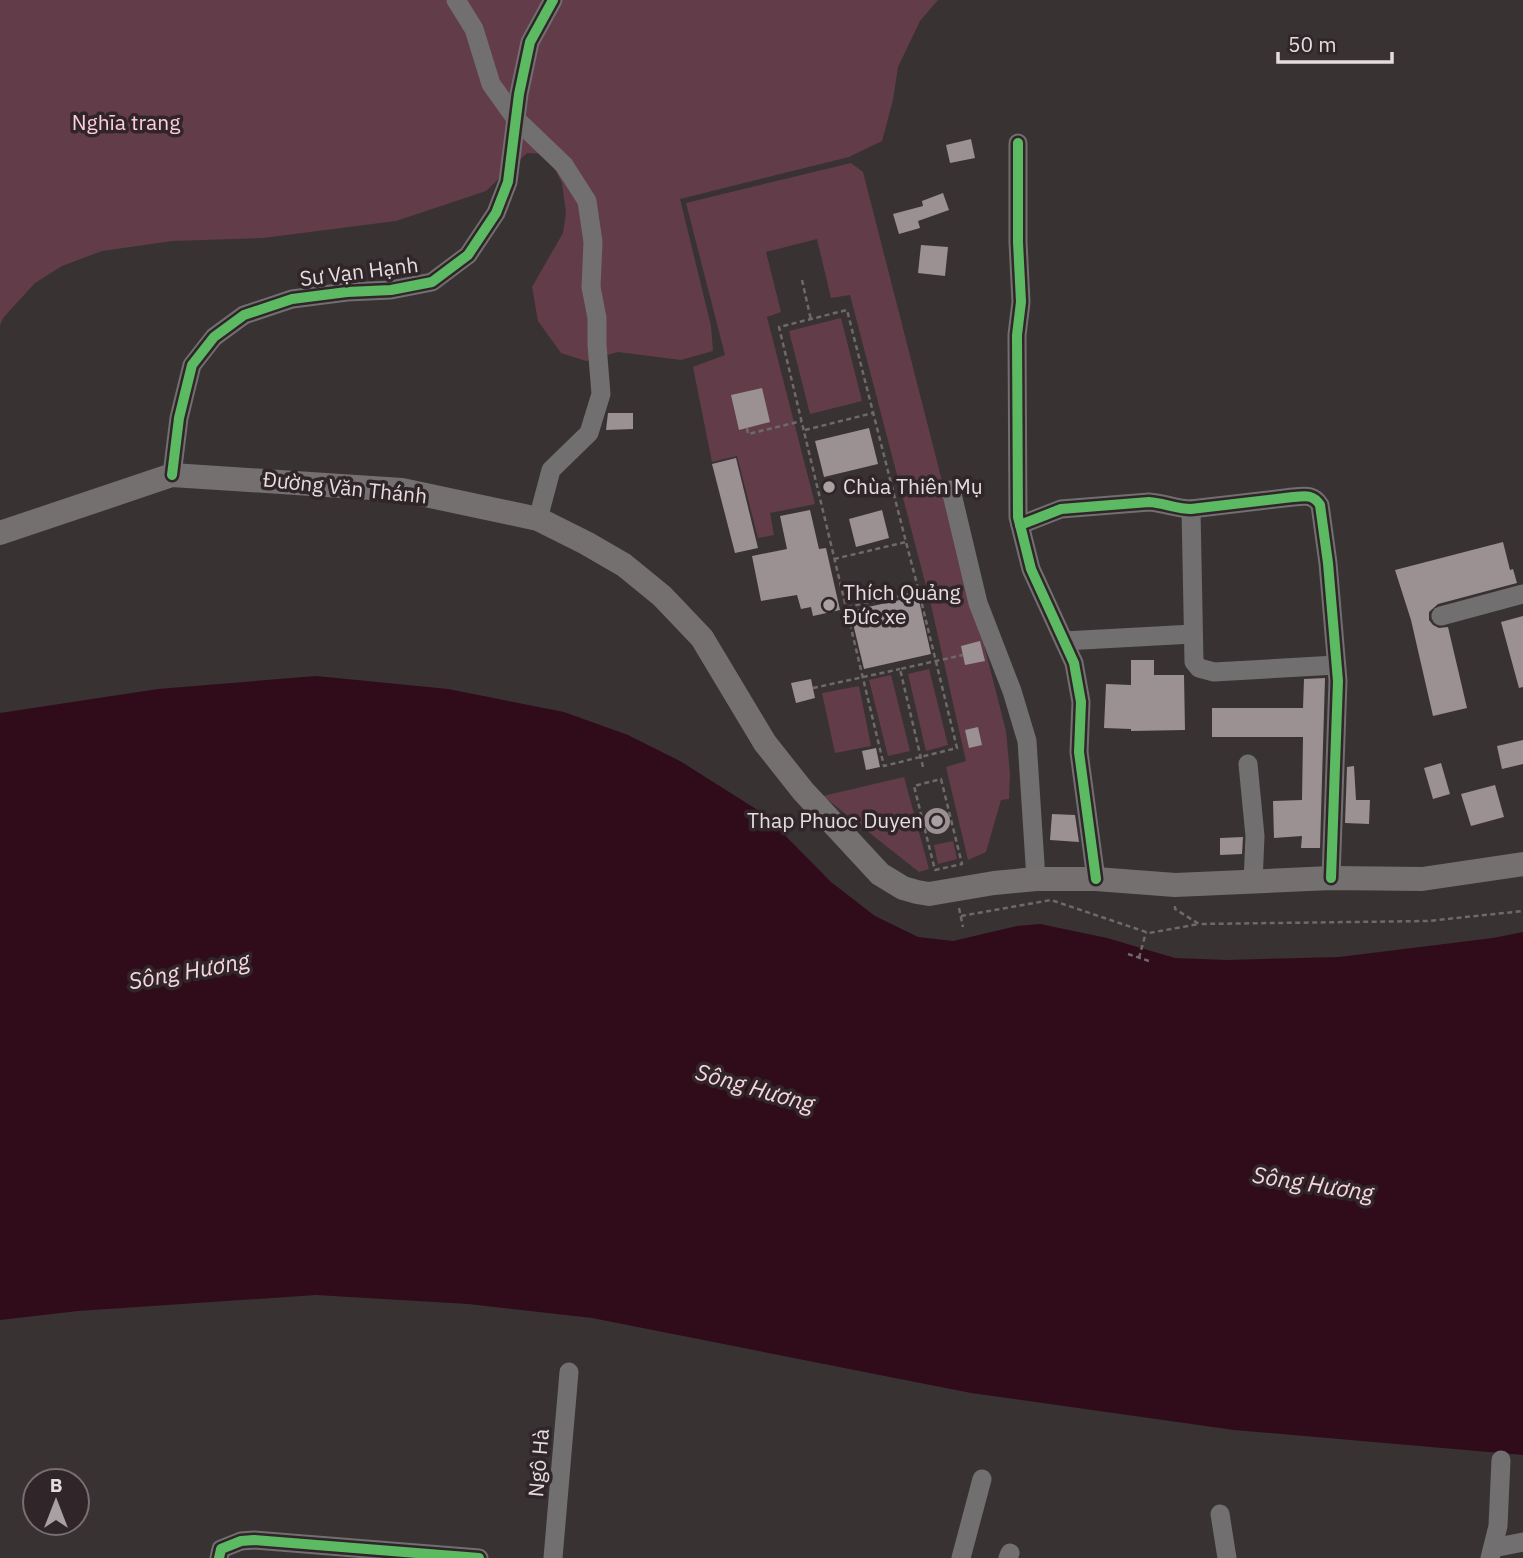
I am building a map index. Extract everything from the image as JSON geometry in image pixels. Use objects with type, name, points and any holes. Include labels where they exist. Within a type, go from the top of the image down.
[{"type":"main road","name":"Đường Văn Thánh","points":[[0,533],[172,475],[402,490],[538,519],[586,542],[624,565],[662,596],[702,638],[765,743],[803,791],[880,874],[903,888],[929,894],[1036,879],[1096,879],[1175,885],[1331,878],[1422,879],[1523,864]]},
{"type":"street","points":[[456,0],[474,29],[491,84],[516,119],[564,165],[587,201],[593,242],[591,287],[597,318],[601,394],[589,433],[551,470],[538,519]]},
{"type":"street","name":"Sư Vạn Hạnh","points":[[172,475],[179,418],[192,365],[214,337],[244,315],[292,299],[391,290],[432,282],[468,255],[496,213],[508,182],[530,42],[553,0]]},
{"type":"street","points":[[1018,143],[1021,302],[1017,335],[1016,419],[1020,525],[1031,569],[1074,663],[1081,702],[1079,752],[1096,879]]},
{"type":"street","points":[[951,489],[978,603],[1012,691],[1027,741],[1036,879]]},
{"type":"street","points":[[1020,525],[1061,509],[1149,502],[1191,509],[1310,496],[1316,499],[1320,505],[1328,563],[1336,664],[1337,712],[1331,878]]},
{"type":"street","points":[[1191,509],[1194,662],[1199,668],[1214,672],[1336,664]]},
{"type":"street","points":[[1441,616],[1523,594]]},
{"type":"street","points":[[1064,641],[1194,634]]},
{"type":"street","points":[[1248,764],[1255,836],[1254,883]]},
{"type":"street","name":"Ngô Hà","points":[[554,1558],[569,1372]]},
{"type":"street","points":[[1491,1553],[1499,1526],[1501,1460]]},
{"type":"street","points":[[961,1558],[982,1479]]},
{"type":"street","points":[[1220,1514],[1227,1558]]},
{"type":"street","points":[[219,1558],[221,1549],[231,1544],[270,1540],[479,1558]]},
{"type":"street","points":[[1491,1553],[1523,1542]]},
{"type":"path","points":[[802,280],[811,320]]},
{"type":"path","points":[[847,310],[957,748],[884,766],[779,327],[811,320],[847,310]]},
{"type":"path","points":[[805,430],[874,412]]},
{"type":"path","points":[[747,428],[748,434],[802,421]]},
{"type":"path","points":[[762,424],[763,430]]},
{"type":"path","points":[[834,559],[906,542]]},
{"type":"path","points":[[845,608],[919,592]]},
{"type":"path","points":[[813,688],[963,654]]},
{"type":"path","points":[[900,669],[923,767]]},
{"type":"path","points":[[926,777],[927,783]]},
{"type":"path","points":[[941,779],[962,864],[935,870],[914,786],[927,783],[941,779]]},
{"type":"path","points":[[1175,885],[1175,909],[1199,924]]},
{"type":"path","points":[[961,916],[1051,900],[1146,932],[1199,924],[1428,921],[1523,911]]},
{"type":"path","points":[[1139,958],[1146,932]]},
{"type":"path","points":[[1128,954],[1152,962]]},
{"type":"green space","name":"Nghĩa trang","points":[[0,0],[938,0],[920,21],[898,67],[882,141],[849,157],[680,199],[711,326],[713,351],[681,360],[618,352],[586,361],[561,353],[538,321],[532,287],[563,233],[566,213],[562,183],[547,154],[527,153],[486,191],[396,221],[263,238],[172,241],[102,251],[62,266],[35,283],[3,318],[0,325]]},
{"type":"green space","points":[[851,163],[863,172],[1006,731],[1010,774],[1009,799],[1001,800],[986,852],[968,860],[946,767],[966,761],[931,605],[850,295],[831,298],[817,239],[766,252],[781,312],[767,317],[815,504],[770,513],[774,535],[758,538],[737,456],[712,462],[693,367],[725,355],[686,203]]},
{"type":"green space","points":[[841,318],[862,401],[810,414],[789,331]]},
{"type":"green space","points":[[929,669],[948,745],[926,751],[908,674]]},
{"type":"green space","points":[[891,675],[910,751],[888,756],[869,680]]},
{"type":"green space","points":[[859,686],[871,746],[835,753],[822,693]]},
{"type":"green space","points":[[904,777],[929,869],[919,872],[823,796]]},
{"type":"green space","points":[[953,841],[957,859],[938,864],[934,845]]},
{"type":"water","name":"Sông Hương","points":[[316,676],[448,689],[564,712],[628,735],[680,761],[764,814],[831,882],[875,916],[918,937],[953,941],[1017,926],[1040,924],[1107,938],[1175,958],[1227,960],[1339,957],[1523,932],[1523,1455],[1234,1430],[971,1393],[592,1318],[468,1304],[316,1295],[78,1311],[0,1320],[0,713],[158,689]]},
{"type":"building","points":[[971,139],[975,158],[950,163],[946,145]]},
{"type":"building","points":[[943,193],[949,210],[918,221],[920,228],[899,234],[893,214],[923,206],[922,201]]},
{"type":"building","points":[[921,245],[948,247],[945,276],[918,273]]},
{"type":"building","points":[[762,388],[770,422],[739,430],[731,395]]},
{"type":"building","points":[[608,413],[633,413],[633,429],[606,430]]},
{"type":"building","points":[[869,428],[878,464],[824,477],[815,441]]},
{"type":"building","points":[[736,458],[758,548],[735,553],[712,464]]},
{"type":"building","points":[[810,510],[819,549],[826,548],[840,610],[813,616],[811,607],[801,609],[797,595],[761,601],[752,556],[787,549],[780,516]]},
{"type":"building","points":[[882,510],[889,538],[856,547],[849,519]]},
{"type":"building","points":[[1503,542],[1510,570],[1513,569],[1517,583],[1438,604],[1429,612],[1429,620],[1433,625],[1439,628],[1448,627],[1467,708],[1433,716],[1411,620],[1395,570]]},
{"type":"building","points":[[918,596],[931,654],[864,669],[850,611]]},
{"type":"building","points":[[1523,616],[1523,687],[1519,688],[1501,622]]},
{"type":"building","points":[[980,641],[985,661],[965,665],[961,646]]},
{"type":"building","points":[[1131,660],[1154,660],[1154,675],[1184,675],[1185,730],[1131,731],[1104,728],[1106,684],[1131,685]]},
{"type":"building","points":[[1325,678],[1320,848],[1301,848],[1302,836],[1274,838],[1273,801],[1302,800],[1303,737],[1212,737],[1212,708],[1303,708],[1304,679]]},
{"type":"building","points":[[811,679],[815,698],[796,703],[791,683]]},
{"type":"building","points":[[978,727],[982,745],[969,748],[965,730]]},
{"type":"building","points":[[1523,740],[1523,764],[1502,769],[1497,746]]},
{"type":"building","points":[[876,748],[880,767],[866,770],[862,751]]},
{"type":"building","points":[[1441,763],[1450,794],[1433,799],[1424,768]]},
{"type":"building","points":[[1354,766],[1356,800],[1370,800],[1369,824],[1345,823],[1347,767]]},
{"type":"building","points":[[1495,785],[1504,817],[1471,826],[1461,794]]},
{"type":"building","name":"Thap Phuoc Duyen","points":[[937,808],[946,812],[950,821],[946,830],[937,834],[928,830],[924,821],[928,812]]},
{"type":"building","points":[[1052,814],[1075,815],[1079,842],[1050,840]]},
{"type":"building","points":[[1243,837],[1242,854],[1220,855],[1220,838]]},
{"type":"cycle path","points":[[172,475],[179,418],[192,365],[214,337],[244,315],[292,299],[391,290],[432,282],[468,255],[496,213],[508,182],[519,94],[530,42],[553,0]]},
{"type":"cycle path","points":[[1018,143],[1021,302],[1017,335],[1018,517],[1031,569],[1074,663],[1081,702],[1079,752],[1096,879]]},
{"type":"cycle path","points":[[1020,525],[1061,509],[1149,502],[1191,509],[1301,496],[1312,497],[1317,501],[1320,505],[1328,563],[1338,681],[1331,878]]},
{"type":"cycle path","points":[[219,1558],[221,1549],[241,1541],[254,1540],[479,1558]]},
{"type":"place","name":"Chùa Thiên Mụ","points":[[829,487]]},
{"type":"place","name":"Thích Quảng Đức xe","points":[[829,605]]},
{"type":"place","name":"Thap Phuoc Duyen","points":[[937,821]]}]
